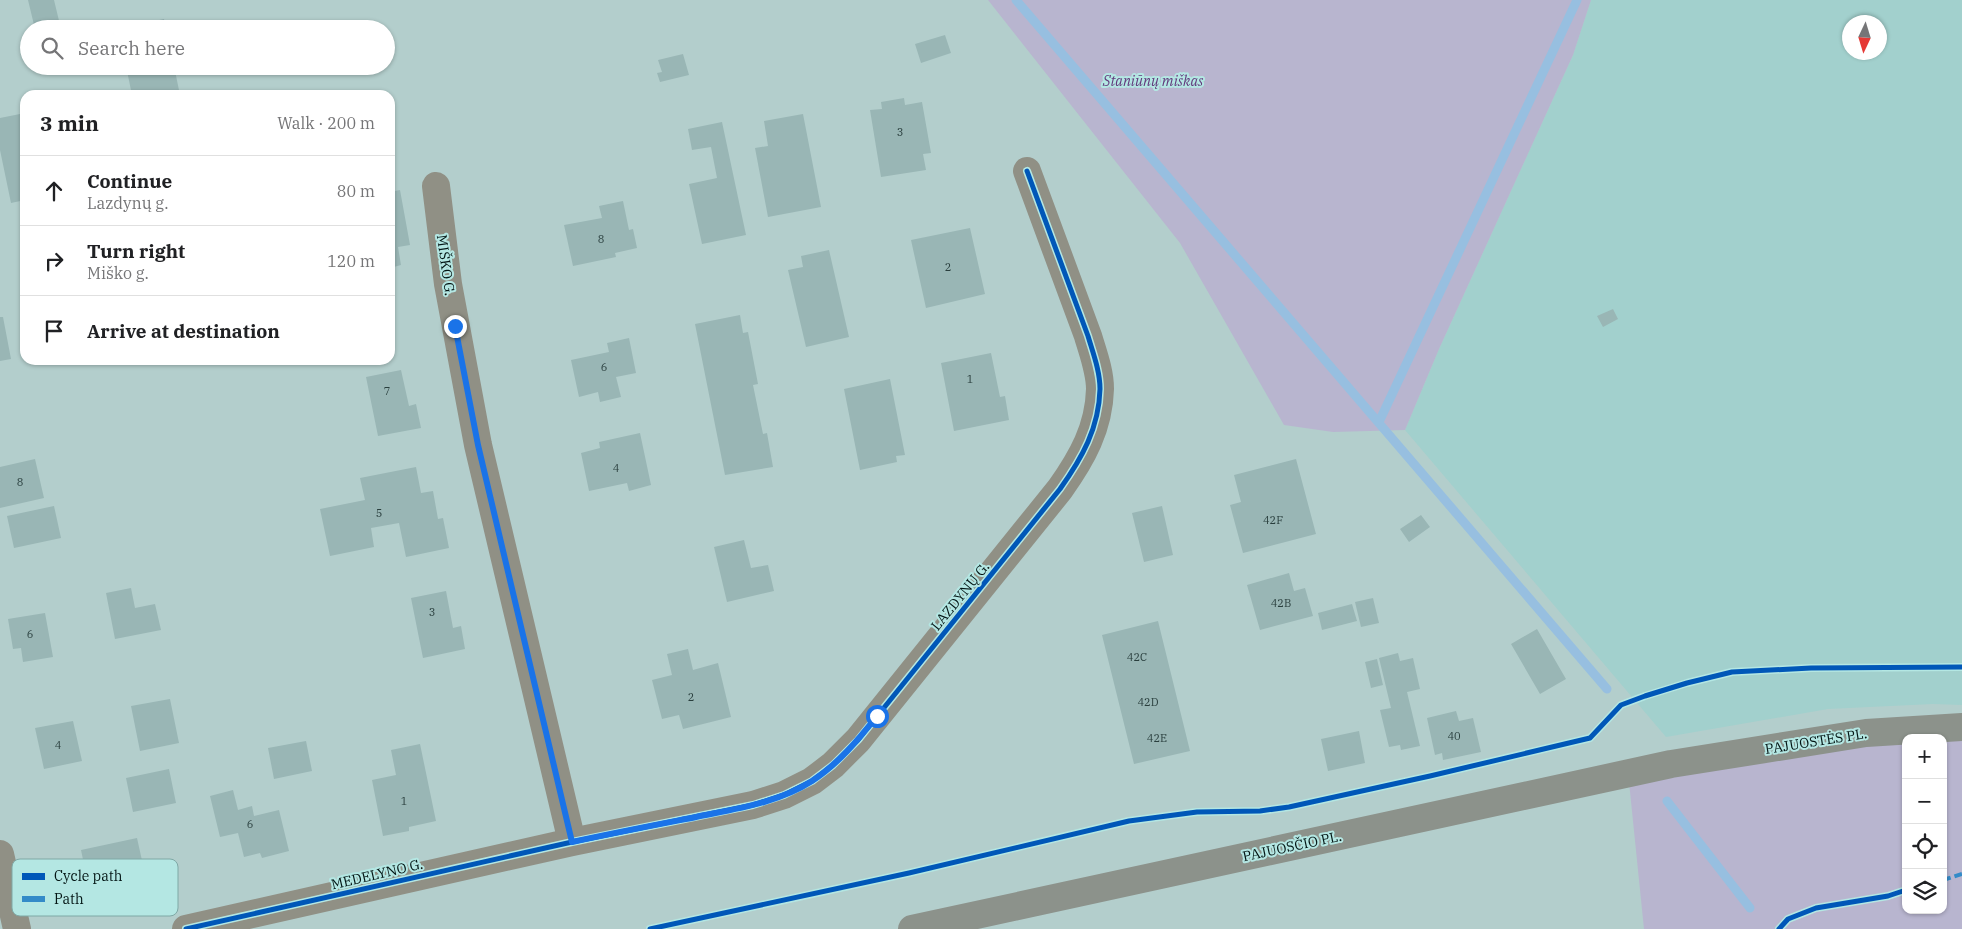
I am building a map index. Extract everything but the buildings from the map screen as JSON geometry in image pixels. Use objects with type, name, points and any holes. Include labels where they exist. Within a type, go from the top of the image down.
[{"type":"main road","name":"PAJUOSTĖS PL.","points":[[1671,764],[1866,733],[1962,727]]},
{"type":"main road","name":"PAJUOSČIO PL.","points":[[912,929],[1671,764]]},
{"type":"street","name":"LAZDYNŲ G.","points":[[572,842],[753,805],[784,795],[812,781],[833,765],[858,740],[1078,465],[1090,440],[1097,411],[1100,388],[1096,360],[1026,171]]},
{"type":"street","name":"MIŠKO G.","points":[[436,186],[448,284],[478,445],[572,842]]},
{"type":"street","name":"MEDELYNO G.","points":[[186,929],[572,842]]},
{"type":"street","points":[[0,854],[12,907]]},
{"type":"street","points":[[14,916],[17,929]]},
{"type":"shaded area","points":[[1591,0],[1962,0],[1962,705],[1933,704],[1828,709],[1666,737],[1405,430],[1439,349],[1573,55]]},
{"type":"green space","name":"Staniūnų miškas","points":[[988,0],[1591,0],[1573,55],[1439,349],[1405,430],[1333,432],[1284,425],[1180,243]]},
{"type":"green space","points":[[1962,727],[1962,929],[1644,929],[1628,772],[1902,735],[1902,914],[1947,914],[1947,734],[1910,734]]},
{"type":"waterway","points":[[1016,0],[1607,689]]},
{"type":"waterway","points":[[1379,422],[1577,0]]},
{"type":"waterway","points":[[1667,801],[1750,908]]},
{"type":"marked path","points":[[1947,879],[1962,874]]},
{"type":"cycle path","points":[[186,929],[572,842],[753,805],[784,795],[812,781],[833,765],[858,740],[1060,489],[1082,454],[1093,430],[1100,389],[1096,362],[1027,171]]},
{"type":"cycle path","points":[[650,929],[909,873],[1129,821],[1197,812],[1260,811],[1289,807],[1590,738],[1621,705],[1687,683],[1732,672],[1811,668],[1962,667]]},
{"type":"cycle path","points":[[1779,929],[1788,919],[1816,908],[1888,896],[1902,891]]},
{"type":"route","points":[[455,326],[478,445],[572,842],[753,805],[784,795],[812,781],[833,765],[858,740],[877,716]]}]
